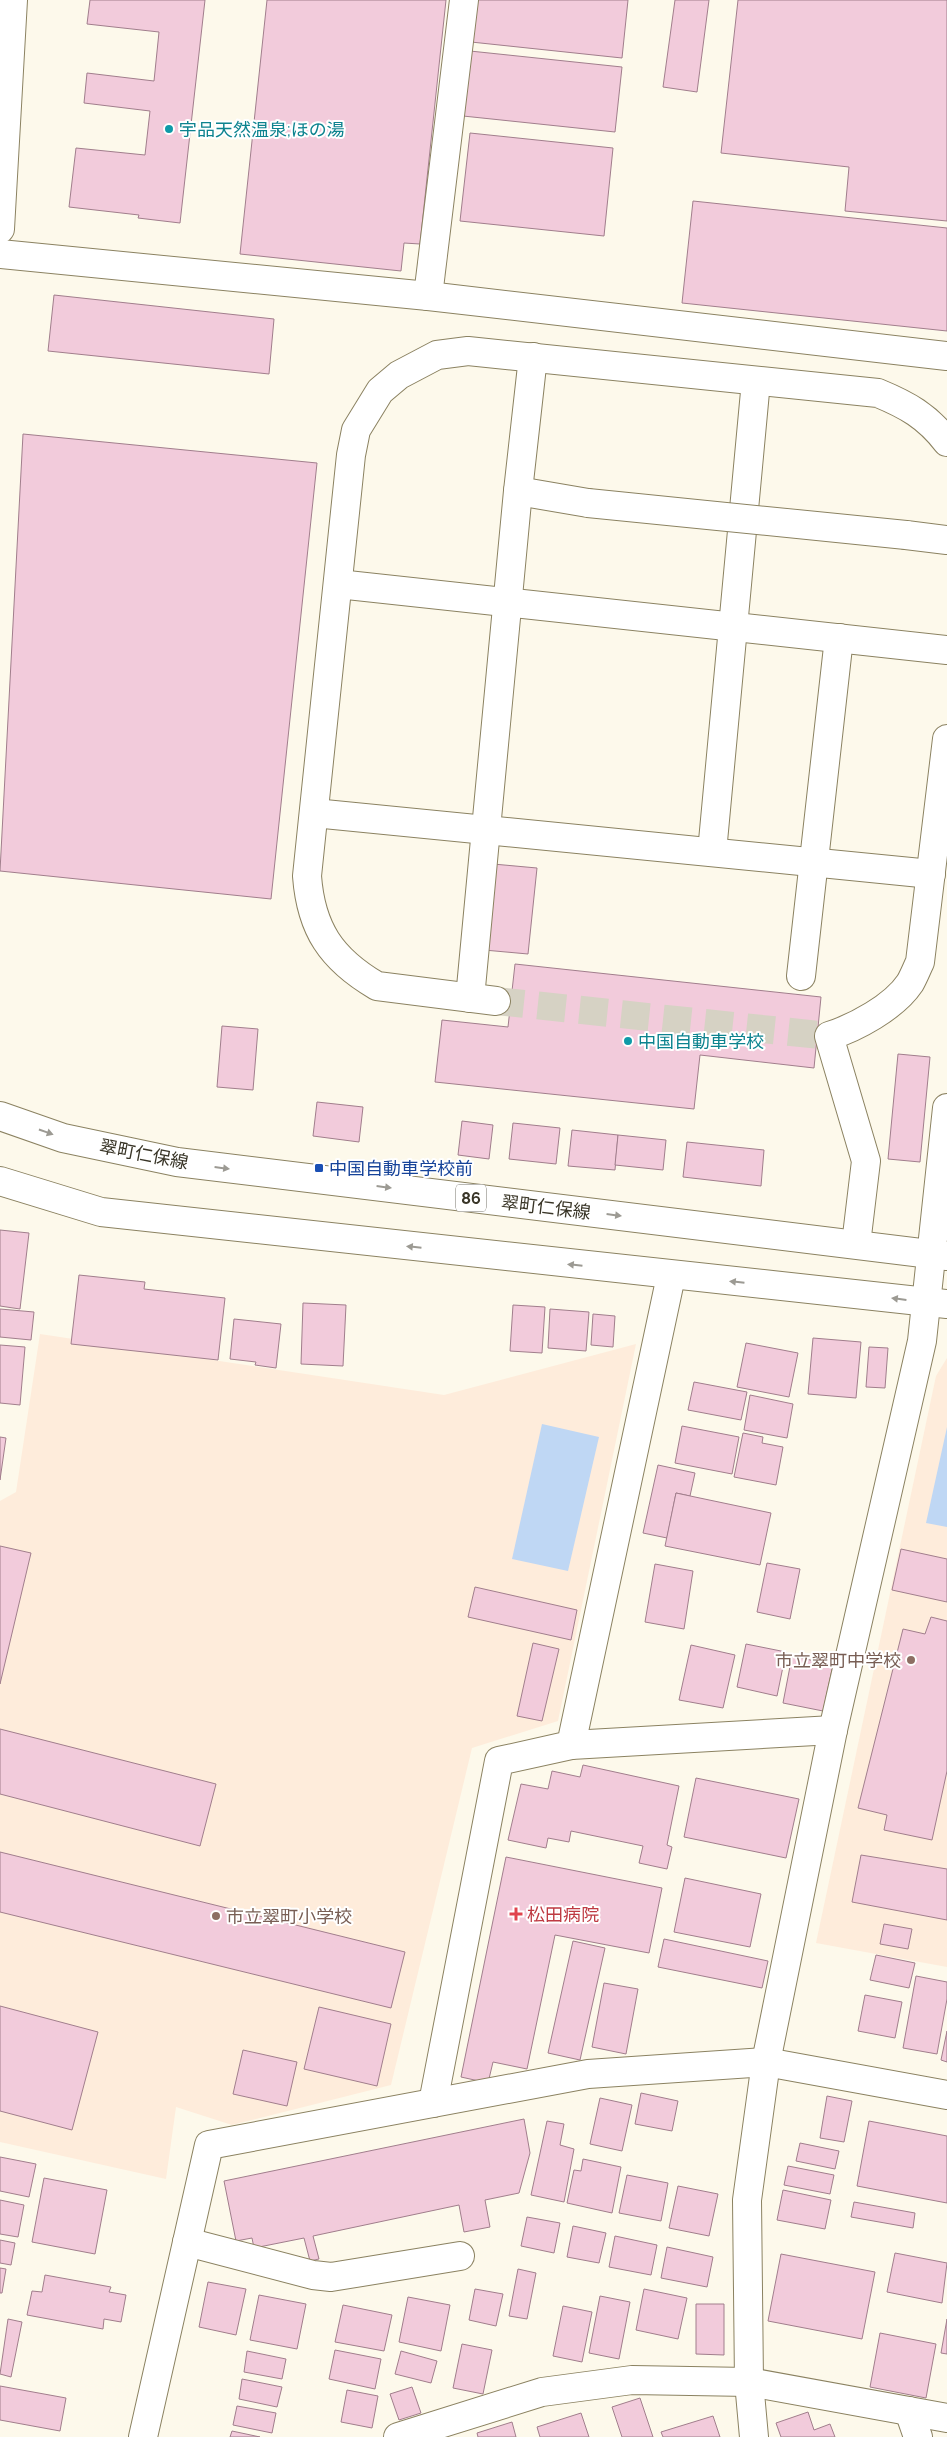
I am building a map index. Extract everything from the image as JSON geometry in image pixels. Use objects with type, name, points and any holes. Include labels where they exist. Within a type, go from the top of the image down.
[{"type":"street","points":[[0,229],[13,0]]},
{"type":"street","points":[[428,296],[464,0]]},
{"type":"street","points":[[0,254],[428,296],[947,356]]},
{"type":"street","points":[[533,357],[518,491],[486,830],[483,1000],[377,986],[361,977],[338,958],[319,929],[309,903],[307,876],[352,455],[356,430],[380,392],[399,375],[437,355],[468,351],[533,357],[878,393],[908,406],[939,432],[947,442]]},
{"type":"street","points":[[712,852],[756,381]]},
{"type":"street","points":[[518,491],[588,503],[947,540]]},
{"type":"street","points":[[338,584],[947,650]]},
{"type":"street","points":[[801,976],[812,862],[839,638]]},
{"type":"street","points":[[856,1244],[866,1161],[829,1036],[848,1030],[888,1005],[909,983],[920,962],[947,739]]},
{"type":"street","points":[[314,813],[932,874]]},
{"type":"street","points":[[754,2437],[749,2382],[747,2200],[766,2062],[833,1730],[922,1341],[937,1303],[947,1108]]},
{"type":"street","name":"翠町仁保線","points":[[0,1116],[63,1138],[177,1162],[940,1254]]},
{"type":"street","points":[[0,1181],[101,1212],[671,1276],[937,1303]]},
{"type":"street","points":[[571,1745],[671,1276]]},
{"type":"street","points":[[433,2103],[499,1761],[571,1745],[833,1730]]},
{"type":"street","points":[[143,2437],[209,2146],[588,2074],[766,2062],[947,2095]]},
{"type":"street","points":[[187,2242],[313,2275],[331,2277],[460,2256]]},
{"type":"street","points":[[398,2437],[542,2392],[632,2380],[749,2382],[947,2418]]},
{"type":"street","points":[[909,2411],[918,2437]]},
{"type":"shaded area","name":"市立翠町小学校","points":[[40,1334],[444,1395],[636,1344],[558,1721],[472,1748],[391,2085],[232,2125],[176,2107],[166,2179],[0,2142],[0,1501],[16,1492]]},
{"type":"shaded area","name":"市立翠町中学校","points":[[947,1358],[947,1967],[816,1943],[936,1376]]},
{"type":"water","points":[[542,1424],[599,1437],[568,1571],[512,1559]]},
{"type":"water","points":[[947,1427],[947,1527],[926,1523]]},
{"type":"building","name":"宇品天然温泉;ほの湯","points":[[90,0],[205,0],[180,223],[138,218],[139,215],[69,207],[76,148],[145,155],[150,111],[84,103],[87,73],[154,81],[159,32],[87,24]]},
{"type":"building","points":[[267,0],[446,0],[420,244],[404,243],[401,271],[240,254]]},
{"type":"building","points":[[475,0],[628,0],[622,58],[471,42]]},
{"type":"building","points":[[675,0],[709,0],[697,92],[663,87]]},
{"type":"building","points":[[738,0],[947,0],[947,221],[845,211],[849,167],[721,153]]},
{"type":"building","points":[[470,51],[622,67],[615,132],[463,116]]},
{"type":"building","points":[[470,133],[613,148],[604,236],[460,221]]},
{"type":"building","points":[[693,201],[947,228],[947,331],[682,303]]},
{"type":"building","points":[[54,295],[274,319],[269,374],[48,351]]},
{"type":"building","points":[[23,434],[317,463],[271,899],[0,871]]},
{"type":"building","points":[[493,864],[537,868],[528,954],[484,950]]},
{"type":"building","name":"中国自動車学校","points":[[515,964],[821,997],[814,1068],[700,1055],[694,1109],[435,1082],[442,1020],[508,1027]]},
{"type":"building","points":[[222,1026],[258,1029],[253,1090],[217,1087]]},
{"type":"building","points":[[898,1054],[930,1057],[920,1162],[888,1159]]},
{"type":"building","points":[[317,1102],[363,1107],[359,1142],[313,1136]]},
{"type":"building","points":[[462,1121],[493,1125],[489,1159],[458,1155]]},
{"type":"building","points":[[513,1123],[560,1128],[556,1164],[509,1159]]},
{"type":"building","points":[[572,1130],[618,1135],[615,1170],[568,1166]]},
{"type":"building","points":[[618,1135],[666,1140],[663,1170],[615,1165]]},
{"type":"building","points":[[687,1142],[764,1150],[761,1186],[683,1177]]},
{"type":"building","points":[[0,1230],[29,1233],[20,1309],[0,1306]]},
{"type":"building","points":[[79,1275],[145,1282],[144,1289],[225,1298],[218,1360],[71,1344]]},
{"type":"building","points":[[303,1303],[346,1305],[343,1366],[301,1364]]},
{"type":"building","points":[[513,1305],[545,1307],[542,1353],[510,1351]]},
{"type":"building","points":[[0,1309],[34,1312],[31,1340],[0,1337]]},
{"type":"building","points":[[550,1309],[589,1312],[586,1351],[548,1348]]},
{"type":"building","points":[[593,1314],[615,1316],[613,1347],[591,1345]]},
{"type":"building","points":[[234,1319],[281,1324],[276,1368],[255,1365],[256,1362],[230,1359]]},
{"type":"building","points":[[813,1338],[861,1342],[856,1398],[808,1394]]},
{"type":"building","points":[[746,1343],[798,1353],[789,1397],[737,1387]]},
{"type":"building","points":[[0,1345],[25,1347],[20,1405],[0,1403]]},
{"type":"building","points":[[869,1347],[888,1348],[885,1388],[866,1387]]},
{"type":"building","points":[[694,1382],[747,1392],[741,1420],[688,1410]]},
{"type":"building","points":[[750,1395],[793,1404],[787,1438],[744,1430]]},
{"type":"building","points":[[682,1426],[739,1437],[732,1474],[675,1463]]},
{"type":"building","points":[[743,1433],[763,1437],[762,1443],[783,1447],[776,1485],[734,1477]]},
{"type":"building","points":[[0,1437],[6,1438],[0,1480]]},
{"type":"building","points":[[658,1465],[695,1473],[690,1496],[676,1493],[667,1538],[643,1533]]},
{"type":"building","points":[[676,1493],[771,1513],[760,1565],[665,1546]]},
{"type":"building","points":[[0,1546],[31,1553],[0,1684]]},
{"type":"building","points":[[901,1549],[947,1559],[947,1602],[892,1590]]},
{"type":"building","points":[[767,1563],[800,1569],[790,1619],[757,1612]]},
{"type":"building","points":[[655,1564],[693,1571],[684,1629],[645,1622]]},
{"type":"building","points":[[475,1587],[577,1610],[571,1640],[468,1617]]},
{"type":"building","points":[[931,1617],[947,1621],[947,1771],[932,1840],[884,1830],[887,1815],[858,1808],[903,1629],[925,1634]]},
{"type":"building","points":[[533,1643],[559,1649],[542,1721],[517,1716]]},
{"type":"building","points":[[746,1644],[786,1652],[777,1696],[737,1687]]},
{"type":"building","points":[[691,1645],[735,1655],[723,1708],[679,1700]]},
{"type":"building","points":[[792,1656],[833,1665],[823,1711],[783,1703]]},
{"type":"building","points":[[0,1729],[216,1784],[200,1846],[0,1794]]},
{"type":"building","points":[[583,1765],[679,1786],[667,1845],[672,1847],[667,1869],[639,1863],[643,1846],[571,1831],[569,1842],[548,1838],[546,1848],[508,1840],[521,1784],[548,1789],[552,1771],[580,1777]]},
{"type":"building","points":[[696,1778],[799,1799],[786,1858],[684,1837]]},
{"type":"building","points":[[0,1852],[405,1952],[391,2008],[0,1912]]},
{"type":"building","points":[[861,1855],[947,1869],[947,1920],[852,1902]]},
{"type":"building","points":[[506,1857],[662,1888],[649,1953],[555,1935],[527,2069],[493,2062],[488,2083],[461,2077]]},
{"type":"building","points":[[685,1878],[761,1894],[750,1947],[674,1932]]},
{"type":"building","points":[[884,1924],[912,1929],[908,1949],[880,1944]]},
{"type":"building","points":[[664,1939],[768,1961],[762,1988],[658,1967]]},
{"type":"building","points":[[573,1941],[605,1948],[580,2060],[548,2053]]},
{"type":"building","points":[[876,1955],[915,1963],[909,1988],[870,1980]]},
{"type":"building","points":[[916,1976],[947,1982],[947,1999],[937,2054],[903,2048]]},
{"type":"building","points":[[604,1983],[638,1989],[626,2054],[592,2047]]},
{"type":"building","points":[[865,1995],[902,2002],[895,2038],[858,2031]]},
{"type":"building","points":[[0,2006],[98,2032],[72,2130],[0,2111]]},
{"type":"building","points":[[319,2007],[391,2024],[377,2086],[304,2069]]},
{"type":"building","points":[[947,2031],[947,2062],[941,2060]]},
{"type":"building","points":[[243,2050],[297,2062],[287,2106],[233,2094]]},
{"type":"building","points":[[641,2093],[678,2101],[672,2131],[635,2124]]},
{"type":"building","points":[[827,2096],[852,2101],[844,2142],[820,2138]]},
{"type":"building","points":[[600,2098],[632,2105],[622,2151],[590,2144]]},
{"type":"building","points":[[524,2119],[530,2153],[519,2193],[485,2200],[490,2227],[464,2232],[459,2205],[313,2236],[319,2259],[310,2261],[304,2238],[254,2248],[252,2238],[236,2241],[224,2181]]},
{"type":"building","points":[[547,2121],[564,2124],[560,2145],[574,2149],[564,2202],[531,2195]]},
{"type":"building","points":[[869,2121],[947,2136],[947,2203],[857,2186]]},
{"type":"building","points":[[800,2143],[839,2151],[835,2169],[796,2161]]},
{"type":"building","points":[[0,2157],[36,2164],[29,2197],[0,2191]]},
{"type":"building","points":[[583,2159],[621,2167],[612,2213],[567,2203],[574,2170],[581,2171]]},
{"type":"building","points":[[788,2166],[834,2175],[830,2194],[784,2185]]},
{"type":"building","points":[[627,2175],[668,2183],[661,2221],[619,2213]]},
{"type":"building","points":[[44,2178],[107,2190],[95,2254],[32,2242]]},
{"type":"building","points":[[678,2186],[718,2194],[709,2236],[669,2228]]},
{"type":"building","points":[[783,2190],[831,2200],[825,2229],[777,2220]]},
{"type":"building","points":[[0,2200],[24,2205],[18,2237],[0,2234]]},
{"type":"building","points":[[854,2202],[915,2213],[913,2228],[851,2217]]},
{"type":"building","points":[[527,2217],[560,2223],[554,2253],[521,2246]]},
{"type":"building","points":[[573,2226],[606,2233],[599,2263],[567,2257]]},
{"type":"building","points":[[615,2236],[657,2245],[651,2275],[609,2267]]},
{"type":"building","points":[[0,2240],[15,2243],[11,2265],[0,2263]]},
{"type":"building","points":[[667,2247],[713,2257],[707,2287],[661,2278]]},
{"type":"building","points":[[895,2253],[947,2263],[942,2303],[887,2292]]},
{"type":"building","points":[[781,2254],[875,2272],[862,2339],[768,2321]]},
{"type":"building","points":[[0,2268],[6,2269],[2,2293],[0,2293]]},
{"type":"building","points":[[518,2269],[536,2273],[527,2319],[509,2316]]},
{"type":"building","points":[[45,2275],[111,2287],[109,2292],[126,2295],[121,2322],[104,2319],[103,2329],[27,2315],[32,2291],[42,2292]]},
{"type":"building","points":[[208,2282],[246,2289],[236,2335],[199,2327]]},
{"type":"building","points":[[475,2289],[503,2294],[496,2326],[469,2320]]},
{"type":"building","points":[[644,2289],[687,2298],[678,2339],[636,2330]]},
{"type":"building","points":[[259,2295],[306,2304],[297,2349],[250,2340]]},
{"type":"building","points":[[600,2296],[630,2302],[619,2359],[589,2353]]},
{"type":"building","points":[[408,2297],[450,2305],[441,2351],[399,2342]]},
{"type":"building","points":[[696,2304],[724,2304],[724,2355],[696,2354]]},
{"type":"building","points":[[343,2305],[392,2315],[384,2351],[335,2342]]},
{"type":"building","points":[[563,2306],[592,2312],[582,2362],[553,2356]]},
{"type":"building","points":[[8,2319],[22,2322],[11,2377],[0,2374]]},
{"type":"building","points":[[947,2319],[947,2354],[941,2353]]},
{"type":"building","points":[[880,2333],[936,2344],[926,2398],[870,2387]]},
{"type":"building","points":[[462,2344],[492,2350],[483,2394],[453,2388]]},
{"type":"building","points":[[335,2350],[381,2359],[375,2389],[329,2379]]},
{"type":"building","points":[[247,2351],[286,2359],[282,2379],[244,2372]]},
{"type":"building","points":[[401,2351],[437,2361],[431,2383],[395,2374]]},
{"type":"building","points":[[242,2379],[282,2387],[277,2407],[239,2399]]},
{"type":"building","points":[[0,2386],[66,2398],[60,2431],[0,2420]]},
{"type":"building","points":[[412,2387],[421,2413],[399,2420],[390,2394]]},
{"type":"building","points":[[347,2390],[378,2396],[372,2428],[341,2422]]},
{"type":"building","points":[[640,2398],[653,2437],[622,2437],[612,2407]]},
{"type":"building","points":[[237,2406],[276,2413],[272,2433],[233,2425]]},
{"type":"building","points":[[808,2412],[814,2430],[830,2424],[835,2437],[781,2437],[776,2423]]},
{"type":"building","points":[[581,2413],[589,2437],[540,2437],[537,2427]]},
{"type":"building","points":[[713,2416],[720,2437],[663,2437],[661,2432]]},
{"type":"building","points":[[512,2422],[516,2437],[478,2437],[477,2433]]},
{"type":"building","points":[[232,2431],[260,2437],[230,2437]]},
{"type":"tunnel","points":[[496,1001],[829,1036]]},
{"type":"place","name":"宇品天然温泉;ほの湯","points":[[169,129]]},
{"type":"place","name":"中国自動車学校","points":[[628,1041]]},
{"type":"place","name":"中国自動車学校前","points":[[319,1168]]},
{"type":"place","name":"市立翠町中学校","points":[[911,1660]]},
{"type":"place","name":"松田病院","points":[[516,1914]]},
{"type":"place","name":"市立翠町小学校","points":[[216,1916]]}]
